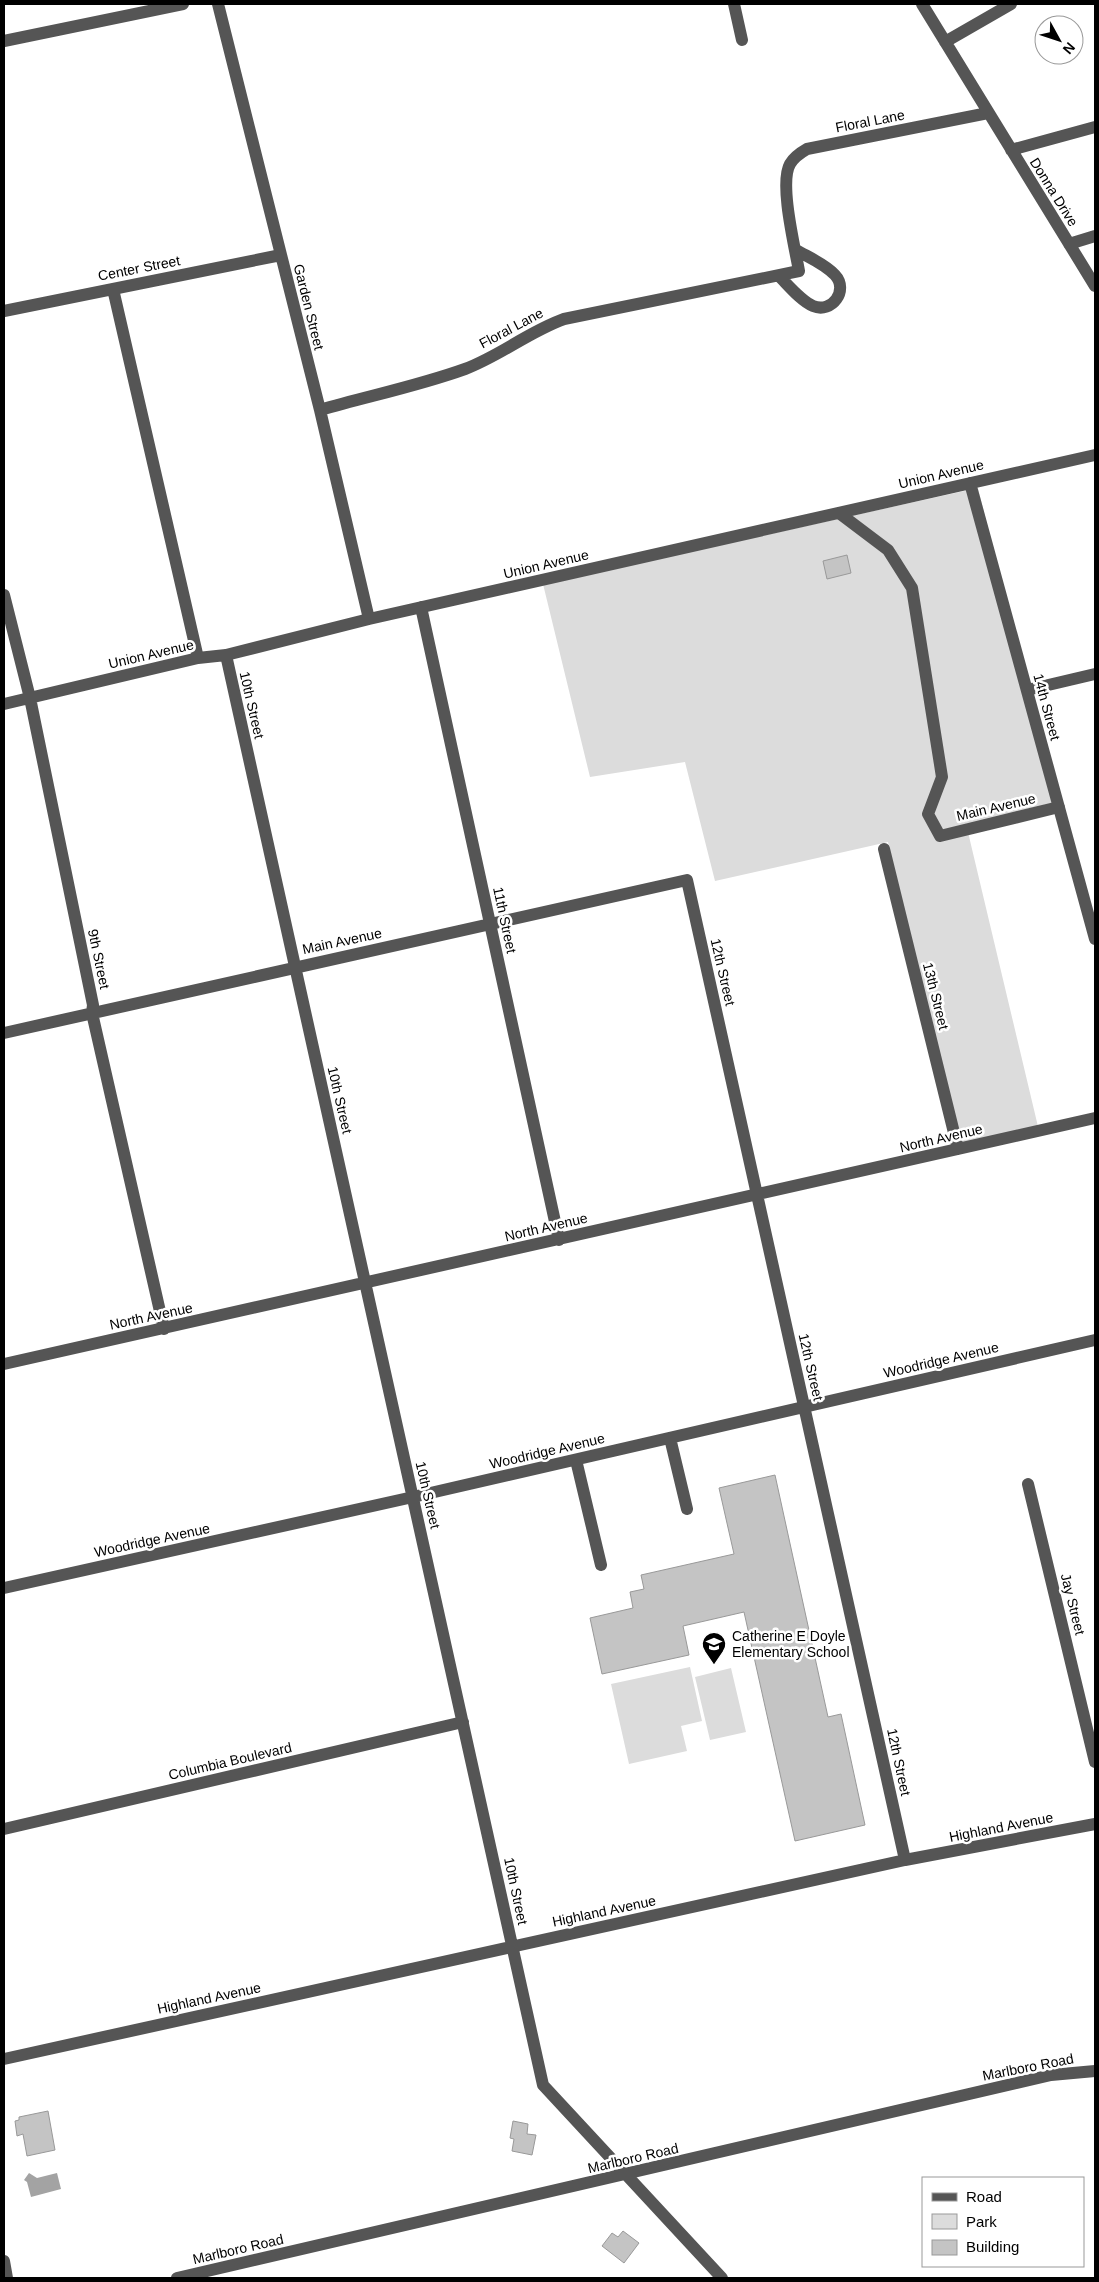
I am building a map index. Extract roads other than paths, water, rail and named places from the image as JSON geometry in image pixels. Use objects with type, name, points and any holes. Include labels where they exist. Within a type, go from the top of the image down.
[{"type":"street","points":[[4,41],[183,4]]},
{"type":"street","name":"Garden Street","points":[[218,4],[320,410],[369,618]]},
{"type":"street","points":[[734,4],[742,40]]},
{"type":"street","name":"Donna Drive","points":[[922,4],[1095,286]]},
{"type":"street","points":[[945,42],[1011,4]]},
{"type":"street","name":"Floral Lane","points":[[320,410],[466,369],[492,356],[540,327],[564,319],[799,272],[785,186],[790,165],[796,156],[807,149],[988,113]]},
{"type":"street","points":[[1011,150],[1095,127]]},
{"type":"street","points":[[1069,244],[1095,236]]},
{"type":"street","points":[[778,276],[811,306],[820,308],[829,306],[836,301],[840,293],[840,284],[836,275],[796,250]]},
{"type":"street","name":"Center Street","points":[[4,311],[281,255]]},
{"type":"street","points":[[112,289],[198,658]]},
{"type":"street","name":"Union Avenue","points":[[4,704],[198,658],[226,655],[369,618],[1095,455]]},
{"type":"street","name":"14th Street","points":[[970,483],[1059,807],[1089,892],[1095,939]]},
{"type":"street","name":"Main Avenue","points":[[838,513],[888,550],[912,588],[942,777],[928,814],[940,836],[1059,807]]},
{"type":"street","name":"9th Street","points":[[4,595],[30,698],[91,995],[92,1013],[164,1329]]},
{"type":"street","name":"11th Street","points":[[420,608],[559,1240]]},
{"type":"street","name":"10th Street","points":[[226,655],[543,2085],[722,2278]]},
{"type":"street","points":[[1027,690],[1095,674]]},
{"type":"street","name":"13th Street","points":[[884,849],[958,1149]]},
{"type":"street","name":"Main Avenue","points":[[4,1034],[687,880]]},
{"type":"street","name":"12th Street","points":[[687,880],[905,1860]]},
{"type":"street","name":"North Avenue","points":[[4,1364],[366,1284],[1095,1118]]},
{"type":"street","name":"Woodridge Avenue","points":[[4,1588],[576,1460],[1095,1340]]},
{"type":"street","points":[[670,1438],[687,1509]]},
{"type":"street","points":[[576,1460],[601,1565]]},
{"type":"street","name":"Jay Street","points":[[1028,1484],[1095,1762]]},
{"type":"street","name":"Columbia Boulevard","points":[[4,1829],[463,1722]]},
{"type":"street","name":"Highland Avenue","points":[[4,2059],[905,1860],[1095,1824]]},
{"type":"street","name":"Marlboro Road","points":[[177,2278],[1051,2075],[1095,2071]]},
{"type":"street","points":[[4,2261],[7,2278]]},
{"type":"place","name":"Catherine E Doyle Elementary School","points":[[714,1665]]}]
